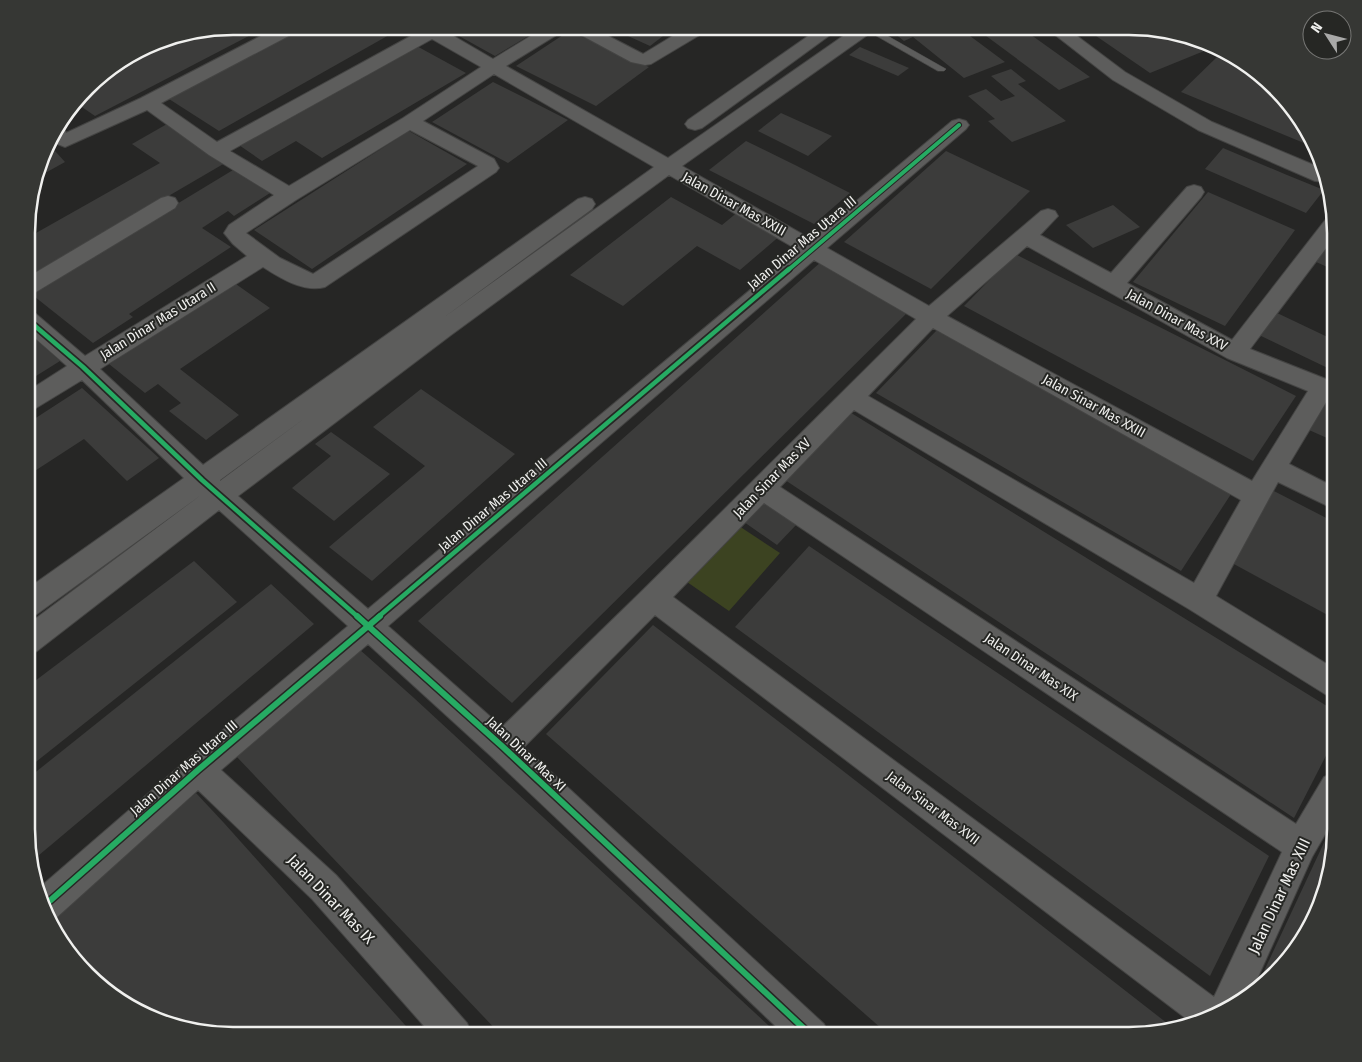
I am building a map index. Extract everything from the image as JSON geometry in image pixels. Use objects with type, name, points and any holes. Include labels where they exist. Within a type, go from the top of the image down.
[{"type":"street","points":[[59,139],[65,141],[148,102],[273,35]]},
{"type":"street","points":[[216,151],[420,35]]},
{"type":"street","points":[[443,35],[492,67],[658,161]]},
{"type":"street","points":[[410,122],[487,163],[489,168],[319,281],[309,282],[262,257],[234,233],[289,195],[410,122],[492,67],[545,35]]},
{"type":"street","points":[[592,35],[637,58],[645,60],[687,35]]},
{"type":"street","points":[[35,600],[210,487],[658,161],[820,35]]},
{"type":"street","points":[[658,161],[854,35]]},
{"type":"street","points":[[1065,35],[1119,76],[1205,126],[1317,174]]},
{"type":"street","points":[[148,102],[216,151],[289,195]]},
{"type":"street","name":"Jalan Dinar Mas Utara III","points":[[49,902],[198,770],[959,125]]},
{"type":"street","name":"Jalan Dinar Mas XXIII","points":[[658,161],[931,317]]},
{"type":"street","points":[[1113,285],[1194,192]]},
{"type":"street","points":[[35,283],[168,202]]},
{"type":"street","name":"Jalan Sinar Mas XV","points":[[503,747],[654,598],[931,317],[1048,216]]},
{"type":"street","points":[[1235,352],[1327,232]]},
{"type":"street","name":"Jalan Dinar Mas XXV","points":[[1024,235],[1235,352],[1327,389]]},
{"type":"street","name":"Jalan Dinar Mas Utara II","points":[[35,398],[262,257]]},
{"type":"street","name":"Jalan Sinar Mas XXIII","points":[[931,317],[1256,496]]},
{"type":"street","name":"Jalan Dinar Mas XI","points":[[35,326],[83,367],[210,487],[503,747],[802,1027]]},
{"type":"street","points":[[1199,600],[1273,468],[1327,393]]},
{"type":"street","points":[[851,397],[1199,600],[1327,680]]},
{"type":"street","points":[[1273,468],[1327,495]]},
{"type":"street","points":[[35,635],[210,487]]},
{"type":"street","name":"Jalan Dinar Mas XIX","points":[[762,488],[1301,846]]},
{"type":"street","name":"Jalan Sinar Mas XVII","points":[[654,598],[1205,1012]]},
{"type":"street","name":"Jalan Dinar Mas IX","points":[[198,770],[324,887],[448,1027]]},
{"type":"street","name":"Jalan Dinar Mas XIII","points":[[1230,999],[1301,846],[1327,802]]},
{"type":"lane","points":[[880,35],[941,69]]},
{"type":"green space","points":[[739,526],[780,553],[729,611],[687,582]]},
{"type":"building","points":[[220,35],[251,35],[95,116],[81,107],[84,103],[123,68],[146,55],[195,39]]},
{"type":"building","points":[[289,35],[389,35],[219,131],[169,99]]},
{"type":"building","points":[[457,35],[530,35],[495,56]]},
{"type":"building","points":[[563,35],[578,35],[649,67],[596,106],[516,66]]},
{"type":"building","points":[[626,35],[664,35],[650,46]]},
{"type":"building","points":[[896,35],[969,35],[1005,62],[964,78],[913,37],[904,41]]},
{"type":"building","points":[[985,35],[1031,35],[1090,77],[1059,90]]},
{"type":"building","points":[[1095,35],[1142,35],[1180,42],[1206,50],[1150,73]]},
{"type":"building","points":[[413,44],[466,73],[322,158],[296,141],[262,161],[236,143]]},
{"type":"building","points":[[860,47],[909,68],[898,76],[849,55]]},
{"type":"building","points":[[1218,56],[1239,68],[1269,93],[1294,123],[1306,144],[1181,92]]},
{"type":"building","points":[[1011,69],[1026,81],[1018,84],[1066,121],[1012,142],[988,121],[995,119],[968,96],[986,89],[1001,101],[1015,96],[991,76]]},
{"type":"building","points":[[493,82],[568,120],[508,163],[432,122]]},
{"type":"building","points":[[781,113],[832,136],[808,156],[758,131]]},
{"type":"building","points":[[167,124],[225,163],[35,274],[35,232],[160,163],[132,144]]},
{"type":"building","points":[[409,131],[467,164],[312,269],[254,230]]},
{"type":"building","points":[[746,141],[850,193],[814,224],[709,170]]},
{"type":"building","points":[[54,148],[65,162],[45,173]]},
{"type":"building","points":[[1223,148],[1322,189],[1322,192],[1306,213],[1205,169]]},
{"type":"building","points":[[946,151],[1030,191],[931,289],[844,242]]},
{"type":"building","points":[[233,170],[270,193],[234,216],[228,211],[202,228],[231,247],[129,314],[133,317],[93,343],[35,297],[35,290]]},
{"type":"building","points":[[1208,192],[1295,230],[1225,326],[1133,282]]},
{"type":"building","points":[[671,197],[722,225],[739,211],[782,234],[740,270],[697,246],[623,306],[570,275]]},
{"type":"building","points":[[1113,205],[1140,227],[1093,248],[1066,225]]},
{"type":"building","points":[[1327,246],[1327,267],[1314,261]]},
{"type":"building","points":[[1015,254],[1296,396],[1253,461],[964,306]]},
{"type":"building","points":[[822,261],[910,310],[512,703],[418,621]]},
{"type":"building","points":[[233,282],[270,308],[180,369],[239,415],[206,440],[169,411],[181,403],[158,384],[145,393],[109,364]]},
{"type":"building","points":[[1275,312],[1327,337],[1327,368],[1259,335]]},
{"type":"building","points":[[937,330],[1233,491],[1181,571],[876,393]]},
{"type":"building","points":[[35,339],[60,361],[35,377]]},
{"type":"building","points":[[82,388],[159,458],[127,481],[84,439],[35,471],[35,418]]},
{"type":"building","points":[[421,389],[515,454],[372,581],[329,547],[425,466],[373,427]]},
{"type":"building","points":[[1327,397],[1327,438],[1309,430]]},
{"type":"building","points":[[848,411],[1327,706],[1327,754],[1294,818],[782,478]]},
{"type":"building","points":[[331,432],[390,474],[334,521],[292,488],[331,456],[315,444]]},
{"type":"building","points":[[1272,490],[1327,518],[1327,615],[1232,563]]},
{"type":"building","points":[[763,502],[797,524],[777,545],[744,522]]},
{"type":"building","points":[[809,546],[1269,856],[1210,976],[735,627]]},
{"type":"building","points":[[194,561],[237,602],[35,763],[35,681]]},
{"type":"building","points":[[271,584],[314,624],[37,856],[35,842],[35,773]]},
{"type":"building","points":[[653,625],[1167,1023],[1142,1027],[880,1027],[546,734]]},
{"type":"building","points":[[359,649],[770,1027],[493,1027],[236,756]]},
{"type":"building","points":[[196,793],[407,1027],[220,1027],[182,1020],[146,1007],[123,994],[103,978],[68,939],[55,915]]},
{"type":"building","points":[[1327,836],[1320,880],[1307,916],[1294,939],[1262,975]]},
{"type":"cycle path","points":[[49,902],[198,770],[959,125]]},
{"type":"cycle path","points":[[35,326],[83,367],[202,480],[503,747],[802,1027]]}]
